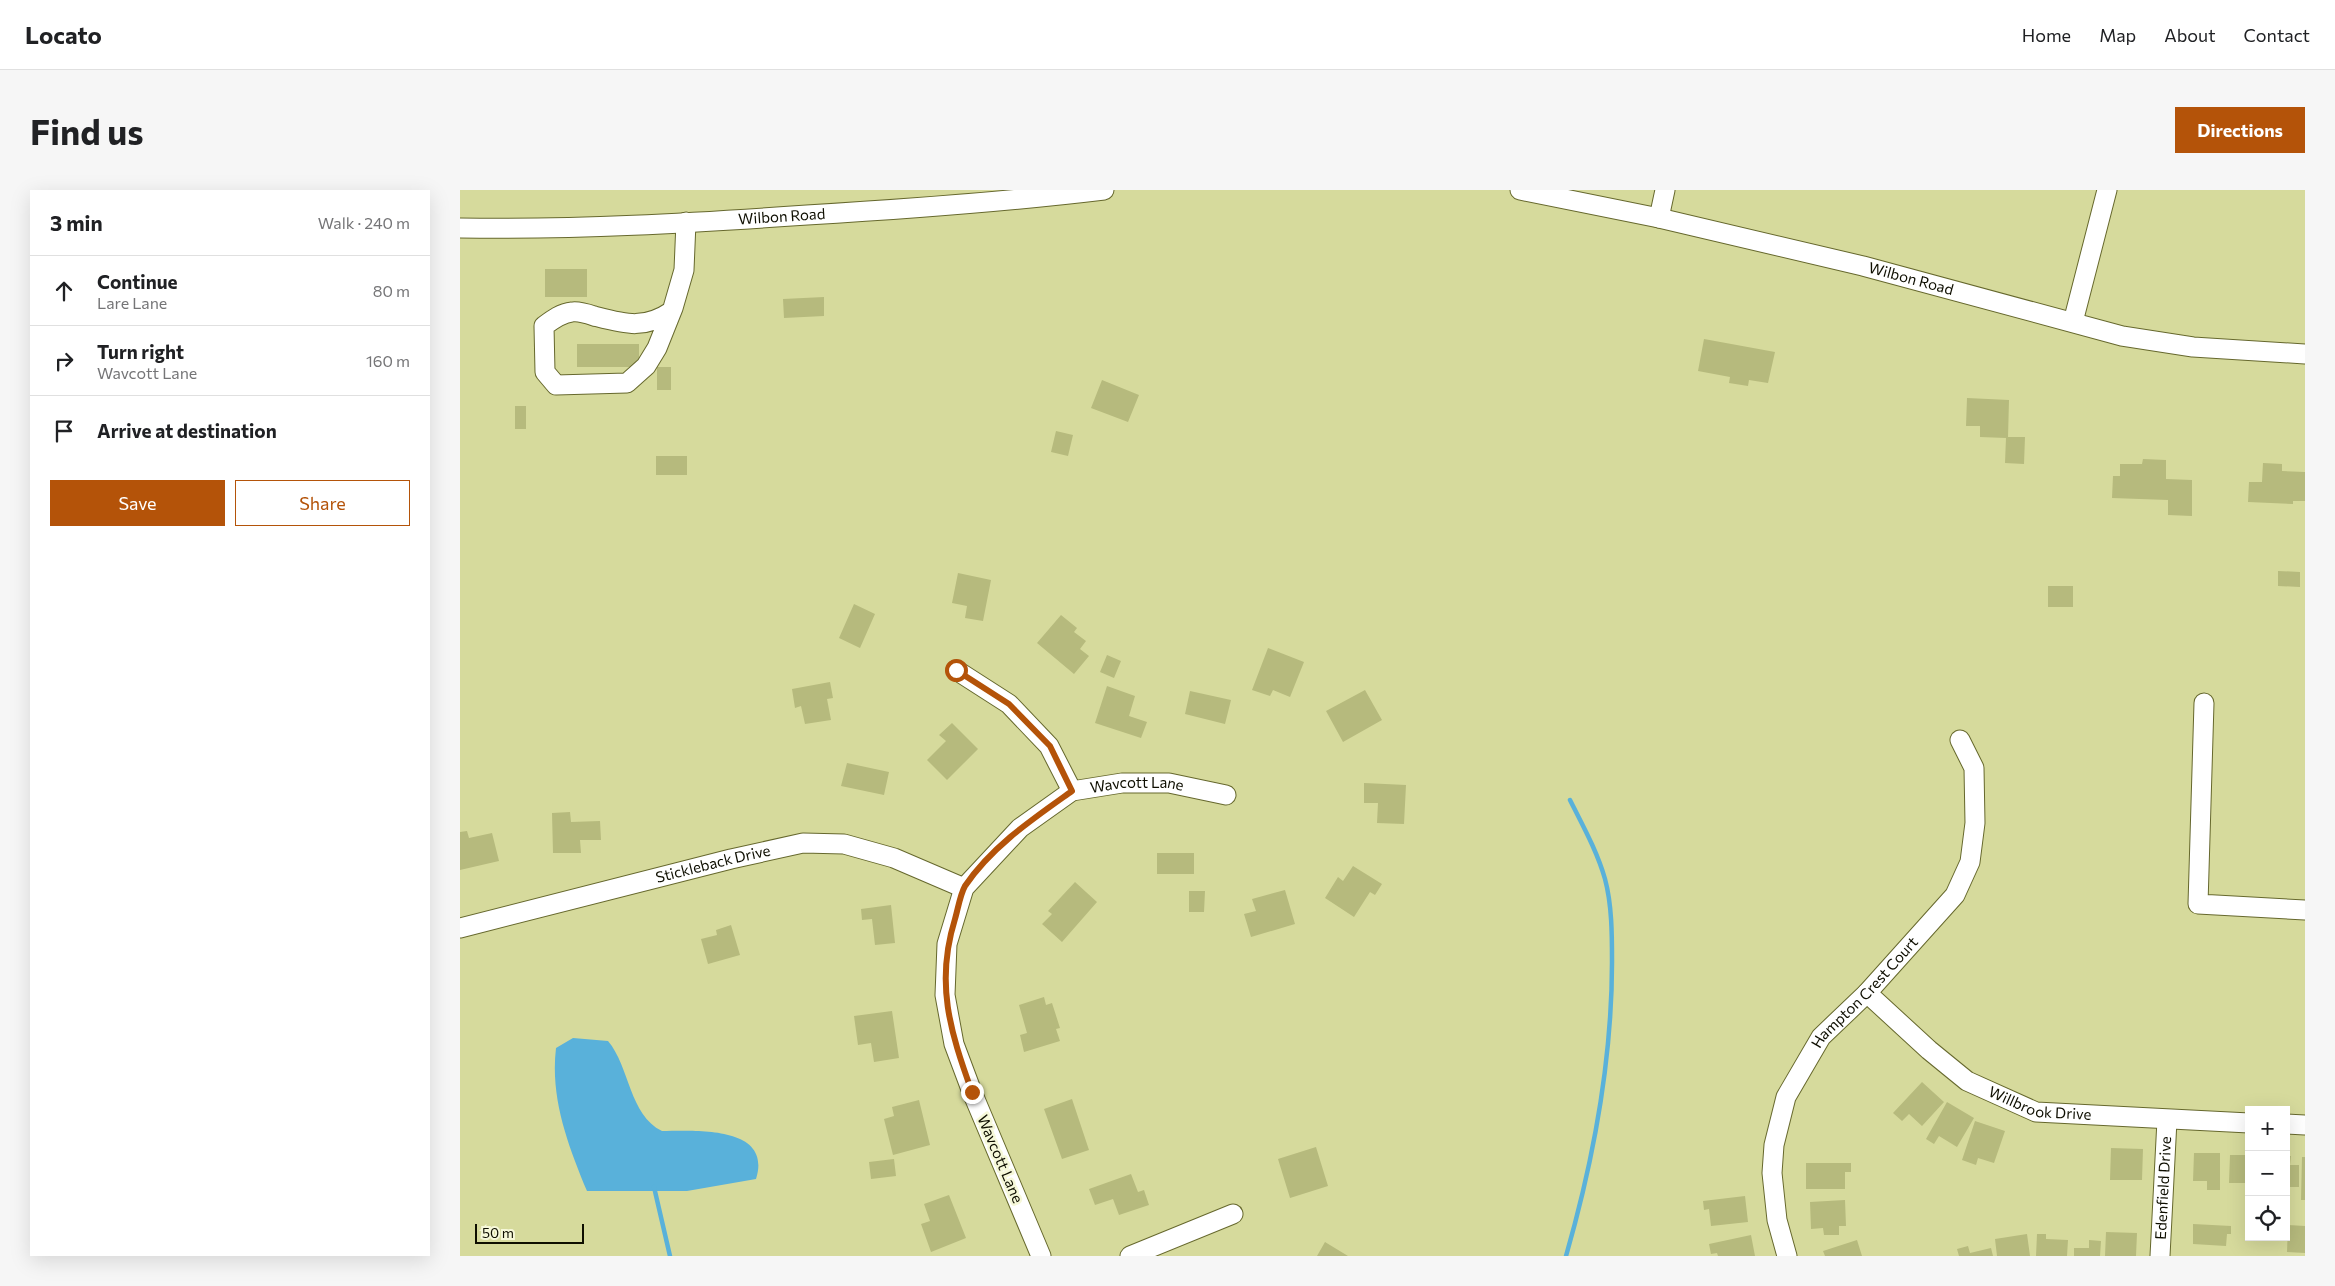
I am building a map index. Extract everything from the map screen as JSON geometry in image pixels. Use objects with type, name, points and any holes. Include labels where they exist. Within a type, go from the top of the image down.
[{"type":"street","name":"Wilbon Road","points":[[460,228],[598,226],[686,222],[920,208],[1098,190]]},
{"type":"street","name":"Wilbon Road","points":[[1520,190],[1659,218],[1863,266],[2122,336],[2193,347],[2305,354]]},
{"type":"street","points":[[1659,218],[1665,190]]},
{"type":"street","points":[[2073,322],[2107,190]]},
{"type":"street","points":[[672,310],[658,320],[641,324],[620,323],[572,312],[556,317],[544,326],[545,372],[556,385],[627,383],[646,366],[657,348],[672,310],[684,270],[686,222]]},
{"type":"street","points":[[956,670],[1009,704],[1050,746],[1072,791]]},
{"type":"street","points":[[2204,703],[2198,904],[2305,910]]},
{"type":"street","name":"Hampton Crest Court","points":[[1787,1256],[1776,1220],[1772,1173],[1774,1144],[1786,1097],[1821,1037],[1867,992],[1955,895],[1970,862],[1975,823],[1974,768],[1960,740]]},
{"type":"street","name":"Wavcott Lane","points":[[1041,1256],[972,1092],[954,1044],[945,995],[947,944],[964,888],[1020,828],[1072,791],[1122,783],[1169,783],[1226,795]]},
{"type":"street","name":"Stickleback Drive","points":[[460,928],[731,859],[803,843],[844,844],[894,858],[964,888]]},
{"type":"street","name":"Willbrook Drive","points":[[1867,992],[1929,1050],[1967,1081],[2036,1112],[2245,1123]]},
{"type":"street","name":"Edenfield Drive","points":[[2160,1256],[2167,1120]]},
{"type":"street","points":[[2290,1124],[2305,1125]]},
{"type":"street","points":[[1130,1256],[1233,1214]]},
{"type":"water","points":[[573,1038],[608,1041],[621,1064],[636,1102],[643,1114],[651,1124],[662,1131],[710,1132],[742,1140],[753,1149],[758,1161],[756,1179],[687,1191],[587,1191],[567,1139],[558,1103],[556,1085],[556,1048]]},
{"type":"building","points":[[545,269],[587,269],[587,297],[545,297]]},
{"type":"building","points":[[824,297],[824,316],[784,318],[783,299]]},
{"type":"building","points":[[1704,339],[1775,352],[1768,383],[1749,380],[1748,386],[1729,383],[1730,377],[1698,371]]},
{"type":"building","points":[[577,344],[639,344],[639,367],[577,367]]},
{"type":"building","points":[[657,367],[671,367],[671,390],[657,390]]},
{"type":"building","points":[[1102,380],[1139,395],[1128,422],[1091,408]]},
{"type":"building","points":[[1967,398],[2009,400],[2008,437],[2025,437],[2024,464],[2005,463],[2006,438],[1980,437],[1980,426],[1966,426]]},
{"type":"building","points":[[515,406],[526,406],[526,429],[515,429]]},
{"type":"building","points":[[1056,431],[1073,435],[1068,456],[1051,452]]},
{"type":"building","points":[[656,456],[687,456],[687,475],[656,475]]},
{"type":"building","points":[[2143,459],[2166,460],[2166,479],[2192,480],[2192,516],[2168,515],[2168,500],[2112,498],[2113,476],[2120,476],[2120,464],[2142,464]]},
{"type":"building","points":[[2263,463],[2282,464],[2282,471],[2305,472],[2305,501],[2293,501],[2293,504],[2248,502],[2249,482],[2262,482]]},
{"type":"building","points":[[2278,571],[2300,572],[2300,587],[2278,586]]},
{"type":"building","points":[[958,573],[991,580],[983,621],[965,618],[967,606],[952,603]]},
{"type":"building","points":[[2048,586],[2073,586],[2073,607],[2048,607]]},
{"type":"building","points":[[854,604],[875,614],[860,648],[839,638]]},
{"type":"building","points":[[1061,615],[1077,628],[1074,632],[1086,641],[1080,649],[1089,656],[1074,674],[1037,643]]},
{"type":"building","points":[[1268,648],[1304,662],[1290,697],[1273,690],[1270,696],[1252,690]]},
{"type":"building","points":[[1107,655],[1121,661],[1114,678],[1100,672]]},
{"type":"building","points":[[830,682],[833,698],[827,699],[831,720],[805,724],[801,706],[795,708],[792,689]]},
{"type":"building","points":[[1107,686],[1135,696],[1129,716],[1147,722],[1141,738],[1095,723]]},
{"type":"building","points":[[1365,690],[1382,720],[1343,742],[1326,711]]},
{"type":"building","points":[[1190,691],[1231,700],[1225,724],[1185,714]]},
{"type":"building","points":[[952,723],[978,749],[947,780],[927,760],[946,741],[939,735]]},
{"type":"building","points":[[847,763],[889,772],[884,795],[841,786]]},
{"type":"building","points":[[1364,783],[1406,785],[1404,824],[1377,823],[1378,803],[1364,803]]},
{"type":"building","points":[[570,812],[571,822],[600,821],[601,840],[580,840],[581,853],[553,853],[552,813]]},
{"type":"building","points":[[467,831],[469,838],[492,833],[499,861],[460,870],[460,832]]},
{"type":"building","points":[[1157,853],[1194,853],[1194,874],[1157,874]]},
{"type":"building","points":[[1353,866],[1382,884],[1375,895],[1370,892],[1354,917],[1325,898],[1338,877],[1343,881]]},
{"type":"building","points":[[1075,882],[1097,902],[1062,942],[1042,924],[1052,914],[1048,911]]},
{"type":"building","points":[[1285,890],[1295,924],[1251,937],[1244,914],[1256,911],[1252,899]]},
{"type":"building","points":[[1189,891],[1205,891],[1204,912],[1189,912]]},
{"type":"building","points":[[891,905],[895,943],[875,945],[872,919],[862,920],[861,909]]},
{"type":"building","points":[[731,925],[740,955],[708,964],[701,939],[717,935],[716,930]]},
{"type":"building","points":[[1044,997],[1046,1005],[1052,1003],[1060,1028],[1056,1029],[1060,1041],[1024,1052],[1020,1035],[1027,1033],[1019,1005]]},
{"type":"building","points":[[892,1011],[899,1058],[874,1062],[871,1043],[858,1045],[854,1016]]},
{"type":"building","points":[[1922,1082],[1944,1102],[1922,1126],[1909,1114],[1902,1121],[1893,1113]]},
{"type":"building","points":[[1072,1099],[1089,1150],[1062,1159],[1044,1109]]},
{"type":"building","points":[[919,1100],[930,1145],[893,1155],[884,1119],[894,1116],[892,1107]]},
{"type":"building","points":[[1947,1102],[1974,1118],[1957,1147],[1939,1136],[1934,1144],[1926,1139]]},
{"type":"building","points":[[1975,1121],[2005,1131],[1994,1163],[1978,1158],[1976,1165],[1962,1160]]},
{"type":"building","points":[[1316,1147],[1328,1186],[1290,1198],[1278,1159]]},
{"type":"building","points":[[2111,1148],[2143,1149],[2142,1180],[2110,1180]]},
{"type":"building","points":[[2194,1153],[2220,1153],[2220,1190],[2207,1190],[2207,1181],[2193,1181]]},
{"type":"building","points":[[2230,1155],[2245,1155],[2245,1183],[2229,1183]]},
{"type":"building","points":[[2302,1157],[2305,1157],[2305,1200],[2301,1200]]},
{"type":"building","points":[[894,1159],[896,1176],[871,1179],[869,1162]]},
{"type":"building","points":[[1806,1163],[1851,1163],[1851,1172],[1845,1172],[1845,1189],[1806,1189]]},
{"type":"building","points":[[2290,1165],[2299,1165],[2299,1187],[2290,1187]]},
{"type":"building","points":[[1131,1174],[1138,1192],[1144,1190],[1149,1205],[1119,1215],[1113,1199],[1095,1205],[1089,1189]]},
{"type":"building","points":[[949,1195],[966,1238],[931,1252],[921,1224],[930,1221],[924,1204]]},
{"type":"building","points":[[1745,1196],[1748,1222],[1711,1226],[1709,1209],[1704,1210],[1703,1201]]},
{"type":"building","points":[[1845,1200],[1846,1226],[1839,1226],[1839,1235],[1824,1235],[1823,1228],[1811,1229],[1810,1202]]},
{"type":"building","points":[[2193,1224],[2231,1226],[2231,1234],[2227,1234],[2226,1246],[2193,1244]]},
{"type":"building","points":[[2290,1225],[2305,1226],[2305,1253],[2287,1252],[2287,1241],[2290,1241]]},
{"type":"building","points":[[2106,1232],[2137,1233],[2136,1256],[2105,1256]]},
{"type":"building","points":[[2027,1234],[2030,1256],[1997,1256],[1995,1239]]},
{"type":"building","points":[[2037,1234],[2046,1234],[2046,1239],[2068,1240],[2067,1256],[2036,1256]]},
{"type":"building","points":[[1751,1235],[1755,1256],[1718,1256],[1717,1253],[1711,1254],[1709,1244]]},
{"type":"building","points":[[1857,1240],[1862,1256],[1825,1256],[1823,1251]]},
{"type":"building","points":[[2089,1240],[2101,1241],[2100,1256],[2074,1256],[2074,1248],[2089,1248]]},
{"type":"building","points":[[1325,1242],[1348,1256],[1317,1256]]},
{"type":"building","points":[[1968,1246],[1970,1253],[1991,1248],[1993,1256],[1959,1256],[1957,1249]]},
{"type":"waterway","points":[[1566,1256],[1585,1184],[1605,1073],[1609,1036],[1612,962],[1612,931],[1605,879],[1594,849],[1570,800]]},
{"type":"waterway","points":[[654,1187],[670,1256]]},
{"type":"route","points":[[956,670],[1009,704],[1050,746],[1072,791],[1020,828],[986,862],[964,888],[947,944],[945,995],[954,1044],[972,1092]]}]
